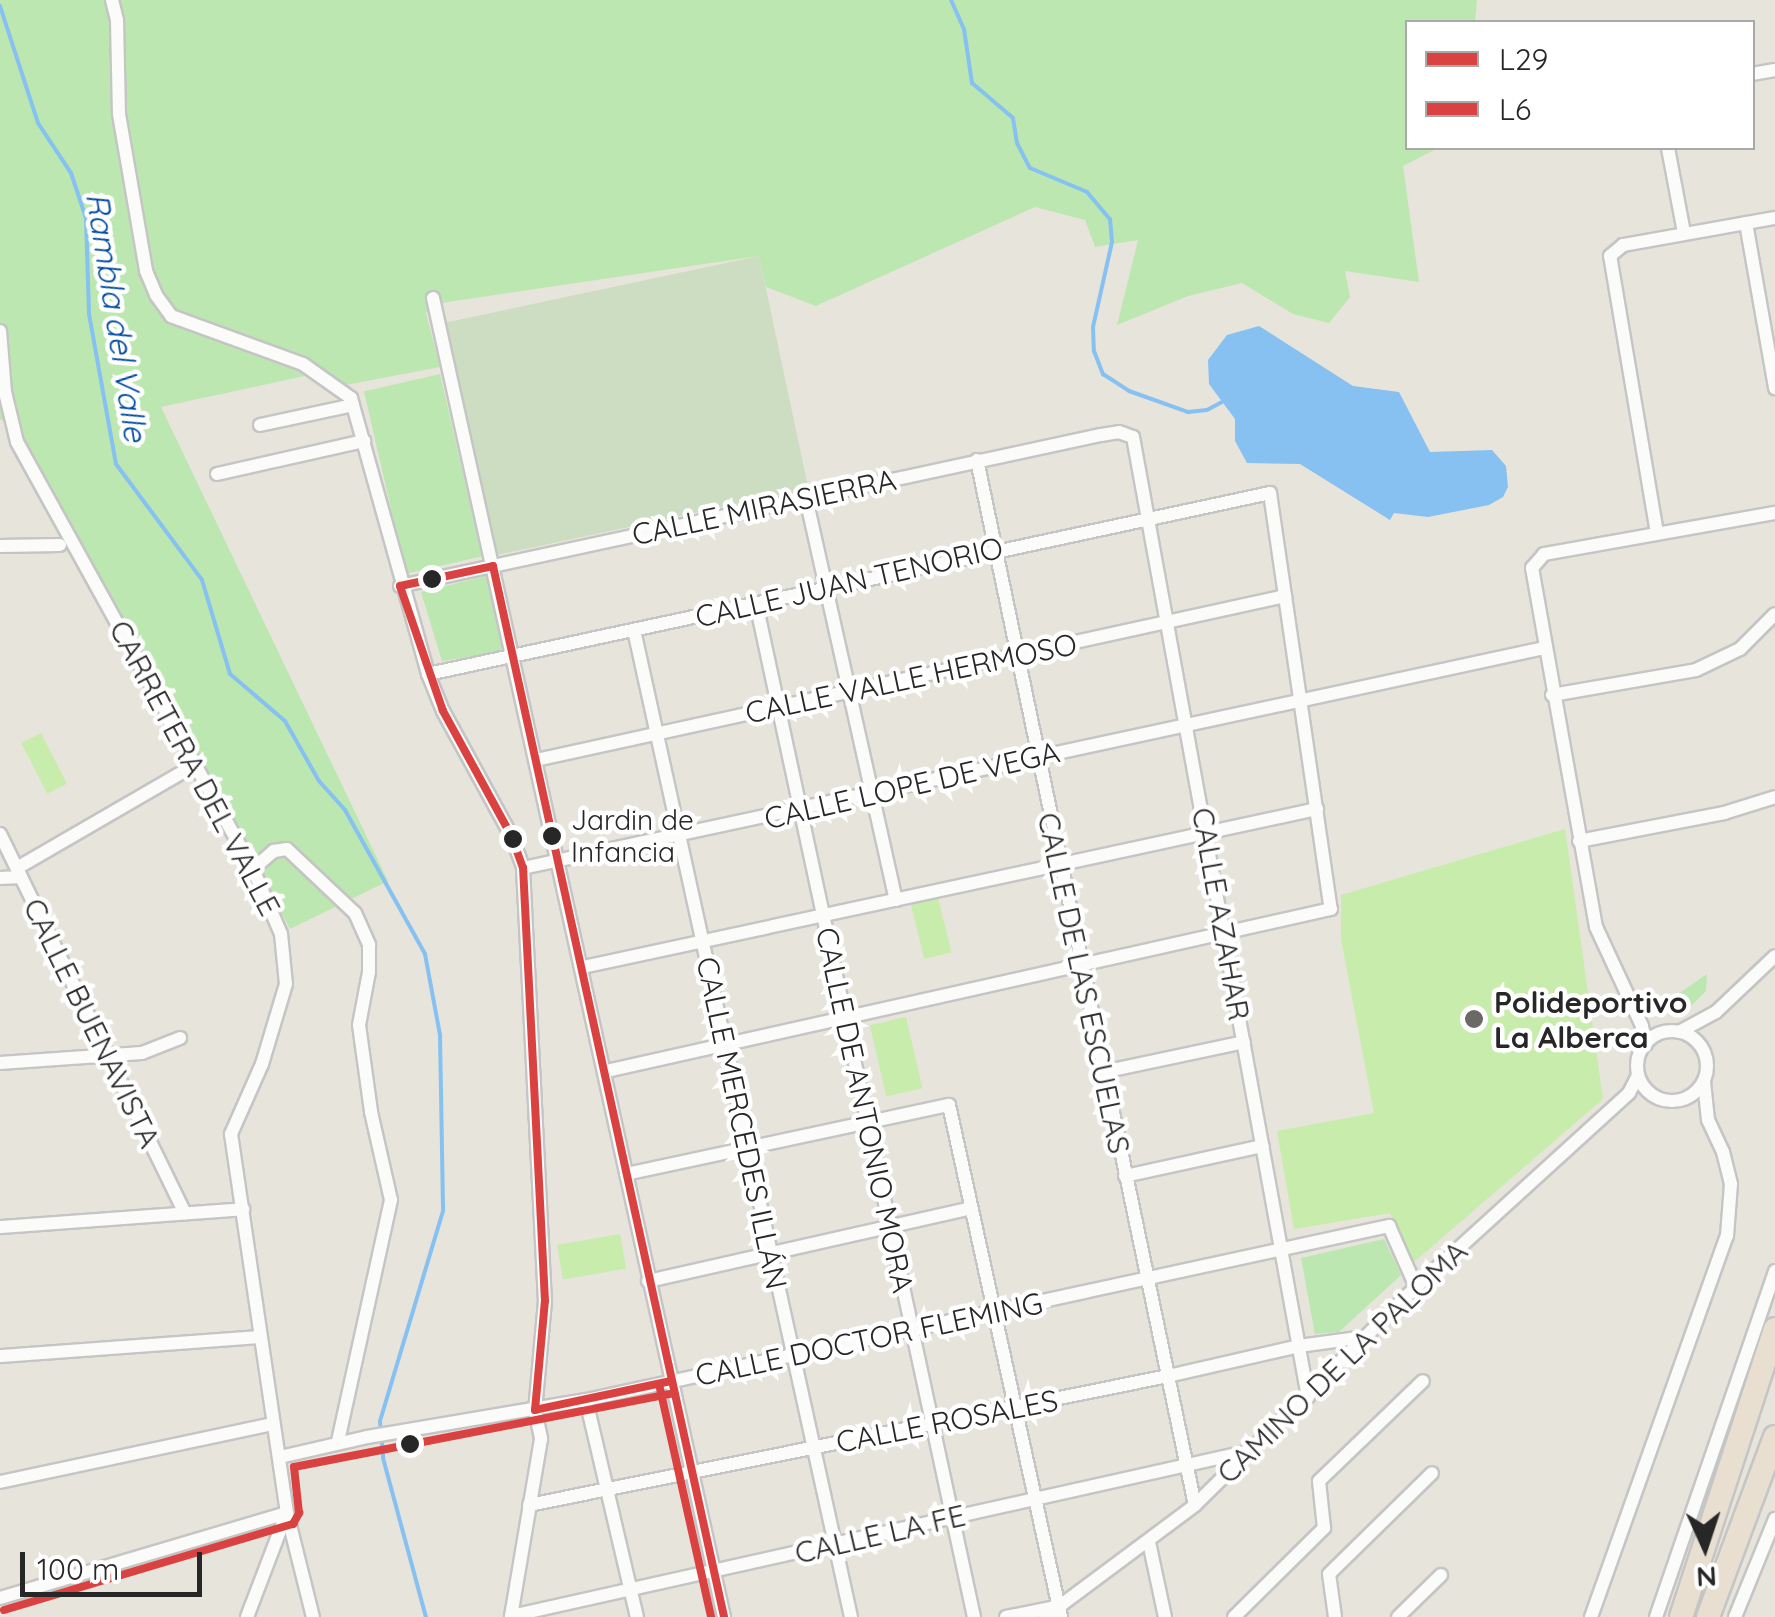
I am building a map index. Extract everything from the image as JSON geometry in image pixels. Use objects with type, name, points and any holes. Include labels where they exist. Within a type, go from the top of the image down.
[{"type":"highway","points":[[1682,1617],[1775,1329]]},
{"type":"highway","points":[[1682,1617],[1775,1372]]},
{"type":"highway","points":[[1708,1617],[1775,1436]]},
{"type":"street","points":[[112,0],[117,20],[120,114],[146,270],[172,316],[304,364],[351,398],[400,586],[428,674],[512,837],[523,868],[545,1301],[535,1410],[541,1439],[511,1617]]},
{"type":"street","points":[[1668,150],[1684,233]]},
{"type":"street","points":[[1657,533],[1610,256],[1622,245],[1775,218]]},
{"type":"street","points":[[1746,223],[1775,388]]},
{"type":"street","points":[[433,298],[724,1617]]},
{"type":"street","name":"CARRETERA DEL VALLE","points":[[0,331],[5,392],[18,442],[253,869],[282,934],[286,984],[262,1064],[231,1134],[286,1512],[313,1617]]},
{"type":"street","points":[[260,425],[353,405]]},
{"type":"street","name":"CALLE MIRASIERRA","points":[[400,586],[977,460],[1116,432],[1128,434]]},
{"type":"street","name":"CALLE AZAHAR","points":[[1128,434],[1136,444],[1150,518],[1308,1397]]},
{"type":"street","points":[[217,474],[364,441]]},
{"type":"street","name":"CALLE DE LAS ESCUELAS","points":[[977,460],[1195,1505]]},
{"type":"street","name":"CALLE JUAN TENORIO","points":[[428,674],[1270,492],[1286,596]]},
{"type":"street","points":[[806,498],[896,900]]},
{"type":"street","points":[[1646,1044],[1638,1016],[1596,928],[1532,568],[1536,560],[1775,512]]},
{"type":"street","points":[[0,546],[60,545]]},
{"type":"street","points":[[606,1071],[1332,909],[1286,596]]},
{"type":"street","name":"CALLE VALLE HERMOSO","points":[[536,760],[1286,596]]},
{"type":"street","name":"CALLE DE ANTONIO MORA","points":[[756,603],[974,1617]]},
{"type":"street","points":[[1552,695],[1696,670],[1740,649],[1775,614]]},
{"type":"street","name":"CALLE MERCEDES ILLÁN","points":[[634,630],[851,1617]]},
{"type":"street","name":"CALLE LOPE DE VEGA","points":[[523,868],[1544,648]]},
{"type":"street","points":[[0,878],[19,873],[193,766]]},
{"type":"street","points":[[1578,840],[1724,813],[1775,797]]},
{"type":"street","points":[[583,968],[1317,809]]},
{"type":"street","name":"CALLE BUENAVISTA","points":[[0,834],[185,1213]]},
{"type":"street","points":[[253,869],[274,851],[287,849],[355,914],[368,944],[370,972],[360,1025],[371,1112],[391,1200],[338,1442]]},
{"type":"street","points":[[1638,1016],[1662,1032],[1679,1032],[1716,1012],[1775,956]]},
{"type":"street","points":[[1592,1617],[1727,1236],[1729,1172],[1708,1120],[1704,1082],[1708,1070],[1703,1048],[1716,1012]]},
{"type":"street","points":[[1662,1032],[1646,1044],[1637,1062],[1641,1082],[1664,1101],[1676,1102],[1688,1098],[1704,1082]]},
{"type":"street","points":[[1679,1032],[1703,1048]]},
{"type":"street","points":[[0,1063],[142,1053],[180,1038]]},
{"type":"street","points":[[1103,1072],[1244,1042]]},
{"type":"street","name":"CAMINO DE LA PALOMA","points":[[1046,1617],[1060,1612],[1195,1505],[1416,1287],[1641,1082]]},
{"type":"street","points":[[1676,1102],[1708,1120]]},
{"type":"street","points":[[626,1174],[949,1105],[1060,1612],[1006,1617]]},
{"type":"street","points":[[1125,1176],[1263,1146]]},
{"type":"street","points":[[648,1280],[972,1208]]},
{"type":"street","points":[[0,1227],[243,1209]]},
{"type":"street","name":"CALLE DOCTOR FLEMING","points":[[280,1457],[338,1442],[586,1400],[1388,1226],[1416,1287]]},
{"type":"street","points":[[1656,1617],[1775,1271]]},
{"type":"street","points":[[0,1356],[260,1337]]},
{"type":"street","name":"CALLE ROSALES","points":[[529,1505],[1299,1346],[1365,1337]]},
{"type":"street","points":[[1234,1617],[1324,1528],[1319,1481],[1423,1380]]},
{"type":"street","points":[[586,1400],[610,1489],[637,1617]]},
{"type":"street","points":[[0,1482],[272,1424]]},
{"type":"street","name":"CALLE LA FE","points":[[511,1617],[1250,1451]]},
{"type":"street","points":[[1335,1617],[1329,1574],[1432,1474]]},
{"type":"street","points":[[0,1598],[286,1512]]},
{"type":"street","points":[[246,1617],[286,1512]]},
{"type":"street","points":[[1735,1617],[1775,1519]]},
{"type":"street","points":[[1149,1542],[1165,1617]]},
{"type":"street","points":[[1398,1617],[1441,1575]]},
{"type":"green space","points":[[0,0],[1477,0],[1475,20],[1405,20],[1405,150],[1434,150],[1403,166],[1419,282],[1345,271],[1350,297],[1329,323],[1293,314],[1242,283],[1188,296],[1117,325],[1138,240],[1095,247],[1085,220],[1035,207],[816,306],[766,287],[759,256],[441,303],[426,313],[440,367],[330,388],[309,375],[161,407],[388,881],[290,929],[159,680],[9,419],[0,420]]},
{"type":"green space","points":[[759,256],[808,489],[494,556],[445,323]]},
{"type":"green space","points":[[440,374],[482,556],[406,574],[364,392]]},
{"type":"green space","points":[[490,575],[506,651],[442,661],[421,592]]},
{"type":"green space","points":[[41,733],[67,784],[47,794],[21,743]]},
{"type":"green space","name":"Polideportivo La Alberca","points":[[1565,829],[1603,1099],[1414,1262],[1390,1213],[1294,1229],[1277,1131],[1374,1113],[1341,939],[1341,895]]},
{"type":"green space","points":[[938,898],[952,952],[924,959],[911,905]]},
{"type":"green space","points":[[1707,974],[1706,991],[1688,1009],[1677,1014],[1653,1009],[1647,996],[1655,1002],[1668,1001]]},
{"type":"green space","points":[[906,1017],[922,1088],[886,1096],[870,1025]]},
{"type":"green space","points":[[620,1234],[626,1268],[563,1280],[557,1245]]},
{"type":"green space","points":[[1384,1239],[1401,1275],[1339,1332],[1315,1334],[1301,1258]]},
{"type":"water","points":[[1259,326],[1353,386],[1399,392],[1430,452],[1492,450],[1506,466],[1508,487],[1503,497],[1489,505],[1428,517],[1394,513],[1390,520],[1300,464],[1247,463],[1235,441],[1235,419],[1209,384],[1208,360],[1227,335]]},
{"type":"waterway","points":[[951,0],[964,29],[972,83],[1013,118],[1017,143],[1030,168],[1087,192],[1110,219],[1112,242],[1093,327],[1094,351],[1103,374],[1129,391],[1188,412],[1207,410],[1222,402]]},
{"type":"waterway","name":"Rambla del Valle","points":[[0,6],[38,123],[71,173],[86,218],[89,314],[116,464],[202,580],[230,674],[285,721],[319,781],[345,810],[425,954],[440,1035],[443,1211],[380,1421],[383,1458],[426,1617]]},
{"type":"transit line","name":"L29","points":[[671,1381],[535,1410],[545,1301],[523,868],[512,837],[443,711],[400,586],[493,566],[724,1617]]},
{"type":"transit line","name":"L6","points":[[659,1384],[711,1617]]},
{"type":"transit line","name":"L6","points":[[4,1610],[293,1524],[299,1513],[294,1467],[673,1393]]},
{"type":"place","name":"Jardin de Infancia","points":[[552,836]]},
{"type":"place","name":"Polideportivo La Alberca","points":[[1474,1019]]}]
